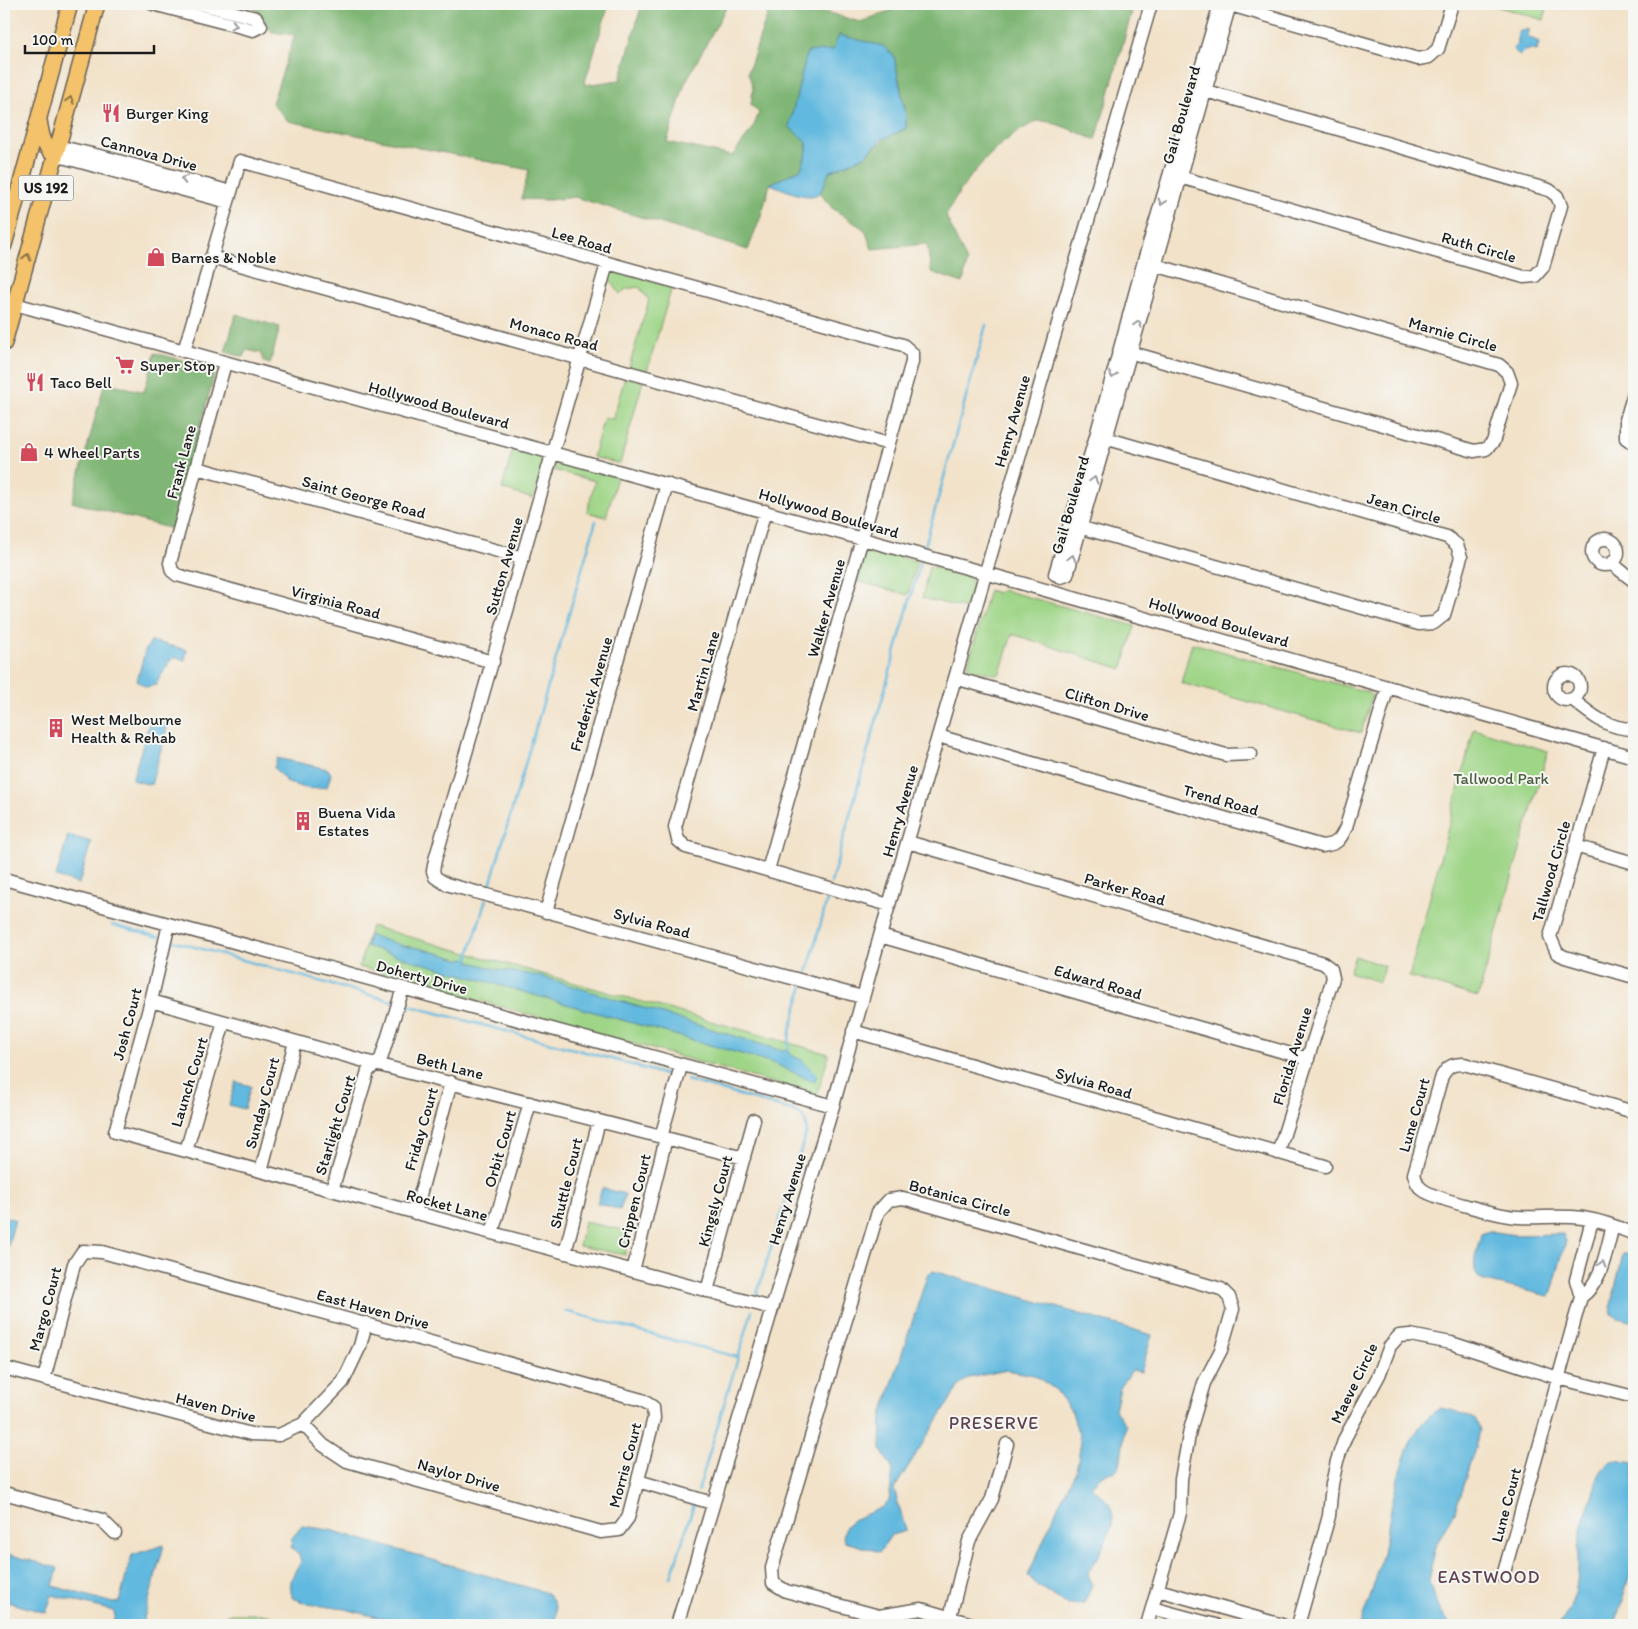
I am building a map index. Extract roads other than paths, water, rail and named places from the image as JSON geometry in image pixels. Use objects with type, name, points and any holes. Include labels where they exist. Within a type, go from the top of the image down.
[{"type":"main road","name":"US 192","points":[[4,245],[70,4]]},
{"type":"main road","points":[[90,4],[92,21]]},
{"type":"main road","name":"US 192","points":[[4,343],[9,302],[56,151],[97,4]]},
{"type":"main road","points":[[39,116],[43,141],[48,150],[56,151]]},
{"type":"street","points":[[153,4],[253,30],[261,26],[256,18],[201,4]]},
{"type":"street","name":"Henry Avenue","points":[[677,1625],[712,1502],[833,1106],[862,997],[1150,4]]},
{"type":"street","points":[[1227,4],[1418,59],[1429,57],[1438,49],[1452,4]]},
{"type":"street","name":"Gail Boulevard","points":[[1075,525],[1149,263],[1227,4]]},
{"type":"street","name":"Ruth Circle","points":[[1175,176],[1524,277],[1536,276],[1543,266],[1561,206],[1557,196],[1549,190],[1201,90]]},
{"type":"street","name":"Cannova Drive","points":[[56,151],[229,197]]},
{"type":"street","name":"Lee Road","points":[[229,197],[240,161],[903,345],[912,353]]},
{"type":"street","points":[[184,351],[229,197]]},
{"type":"street","name":"Monaco Road","points":[[211,257],[889,444]]},
{"type":"street","name":"Marnie Circle","points":[[1125,351],[1474,451],[1486,449],[1493,442],[1510,383],[1507,372],[1499,365],[1149,263]]},
{"type":"street","name":"Sutton Avenue","points":[[435,877],[433,871],[435,860],[607,264]]},
{"type":"street","name":"Hollywood Boulevard","points":[[9,302],[765,511],[1634,757]]},
{"type":"street","name":"Walker Avenue","points":[[768,870],[863,539],[912,362],[912,353]]},
{"type":"street","name":"Frank Lane","points":[[172,571],[170,562],[225,363]]},
{"type":"street","points":[[1634,393],[1626,420],[1626,438],[1634,444]]},
{"type":"street","name":"Jean Circle","points":[[1075,525],[1419,624],[1434,623],[1444,615],[1461,556],[1457,545],[1447,537],[1101,437]]},
{"type":"street","name":"Saint George Road","points":[[197,468],[523,558]]},
{"type":"street","name":"Frederick Avenue","points":[[546,912],[667,484]]},
{"type":"street","name":"Martin Lane","points":[[765,511],[675,827],[678,840],[686,847],[768,870]]},
{"type":"street","points":[[1611,563],[1634,581]]},
{"type":"street","name":"Virginia Road","points":[[172,571],[177,575],[493,662]]},
{"type":"street","name":"Clifton Drive","points":[[955,678],[1226,755],[1251,754]]},
{"type":"street","name":"Trend Road","points":[[938,736],[1322,846],[1334,844],[1342,838],[1388,687]]},
{"type":"street","points":[[1572,699],[1599,720],[1618,728],[1634,729]]},
{"type":"street","name":"Tallwood Circle","points":[[1604,748],[1550,937],[1557,953],[1565,957],[1634,978]]},
{"type":"street","name":"Parker Road","points":[[908,842],[1323,963],[1331,969]]},
{"type":"street","points":[[1576,846],[1634,863]]},
{"type":"street","points":[[768,870],[889,905]]},
{"type":"street","name":"Sylvia Road","points":[[435,877],[446,884],[862,997]]},
{"type":"street","name":"Doherty Drive","points":[[4,879],[681,1066],[833,1106]]},
{"type":"street","name":"Josh Court","points":[[114,1132],[151,1001],[170,924]]},
{"type":"street","name":"Edward Road","points":[[880,936],[1308,1059]]},
{"type":"street","name":"Florida Avenue","points":[[1278,1153],[1333,978],[1331,969]]},
{"type":"street","name":"Starlight Court","points":[[332,1190],[368,1071],[381,1059],[403,988]]},
{"type":"street","name":"Beth Lane","points":[[151,1001],[375,1064],[744,1158]]},
{"type":"street","name":"Launch Court","points":[[186,1151],[224,1022]]},
{"type":"street","name":"Sylvia Road","points":[[853,1031],[1325,1166]]},
{"type":"street","name":"Sunday Court","points":[[261,1171],[295,1042]]},
{"type":"street","name":"Lune Court","points":[[1634,1112],[1464,1064],[1455,1064],[1448,1067],[1442,1076],[1414,1174],[1416,1184],[1429,1194],[1505,1215],[1519,1217],[1561,1216],[1592,1220],[1634,1234]]},
{"type":"street","name":"Crippen Court","points":[[633,1271],[681,1066]]},
{"type":"street","name":"Friday Court","points":[[414,1212],[451,1082]]},
{"type":"street","name":"Orbit Court","points":[[492,1234],[530,1103]]},
{"type":"street","name":"Shuttle Court","points":[[565,1253],[598,1120]]},
{"type":"street","name":"Kingsly Court","points":[[707,1291],[754,1120]]},
{"type":"street","name":"Rocket Lane","points":[[114,1132],[772,1308]]},
{"type":"street","name":"Botanica Circle","points":[[975,1625],[921,1609],[879,1616],[786,1591],[773,1583],[772,1568],[878,1212],[889,1200],[902,1198],[1221,1289],[1229,1297],[1233,1309],[1221,1350],[1204,1383],[1190,1430],[1181,1479],[1180,1513],[1148,1625]]},
{"type":"street","name":"Lune Court","points":[[1503,1576],[1581,1297],[1576,1280],[1592,1220]]},
{"type":"street","name":"Lune Court","points":[[1581,1297],[1587,1293],[1598,1278],[1613,1226]]},
{"type":"street","name":"East Haven Drive","points":[[83,1251],[102,1252],[642,1400],[653,1406]]},
{"type":"street","name":"Margo Court","points":[[44,1378],[74,1264],[83,1251]]},
{"type":"street","name":"Haven Drive","points":[[4,1368],[251,1434],[278,1435],[303,1424],[343,1382],[360,1346],[366,1324]]},
{"type":"street","name":"Maeve Circle","points":[[1298,1625],[1329,1516],[1332,1484],[1345,1438],[1378,1375],[1390,1346],[1399,1336],[1410,1334],[1451,1343],[1558,1378],[1634,1397]]},
{"type":"street","name":"Morris Court","points":[[619,1530],[628,1518],[654,1418],[653,1406]]},
{"type":"street","name":"Naylor Drive","points":[[303,1424],[323,1446],[347,1461],[601,1532],[619,1530]]},
{"type":"street","points":[[950,1618],[969,1541],[992,1499],[1007,1444]]},
{"type":"street","points":[[638,1480],[712,1502]]},
{"type":"street","points":[[4,1493],[102,1520],[115,1533]]},
{"type":"street","points":[[1158,1590],[1228,1610],[1258,1622],[1282,1625]]},
{"type":"street","points":[[1186,1617],[1192,1600]]},
{"type":"street","points":[[1152,1608],[1215,1625]]},
{"type":"street","points":[[1224,1625],[1228,1610]]},
{"type":"water","points":[[1528,29],[1528,37],[1539,42],[1537,51],[1527,50],[1519,56],[1513,49],[1518,43],[1518,32]]},
{"type":"water","points":[[839,35],[883,46],[894,56],[906,116],[906,128],[881,140],[865,156],[829,172],[824,186],[819,193],[808,196],[802,195],[770,184],[801,169],[807,152],[807,142],[789,127],[807,52],[833,50]]},
{"type":"water","points":[[151,641],[187,650],[185,660],[173,658],[156,685],[146,687],[137,681],[145,651]]},
{"type":"water","points":[[151,718],[169,721],[151,785],[132,780]]},
{"type":"water","points":[[277,758],[328,769],[331,774],[327,787],[309,789],[288,783],[274,768]]},
{"type":"water","points":[[68,835],[91,842],[79,884],[56,877]]},
{"type":"water","points":[[369,935],[404,946],[419,948],[459,959],[468,958],[471,962],[495,969],[540,976],[776,1049],[788,1051],[791,1055],[802,1060],[817,1075],[814,1082],[773,1063],[366,946]]},
{"type":"water","points":[[236,1082],[251,1086],[244,1109],[229,1105]]},
{"type":"water","points":[[602,1188],[625,1194],[620,1210],[597,1203]]},
{"type":"water","points":[[4,1216],[15,1220],[4,1261]]},
{"type":"water","points":[[1489,1231],[1516,1235],[1563,1234],[1566,1241],[1552,1292],[1549,1296],[1481,1280],[1477,1276],[1474,1265],[1481,1234]]},
{"type":"water","points":[[1627,1253],[1634,1256],[1634,1322],[1618,1318],[1612,1314],[1611,1305],[1623,1254]]},
{"type":"water","points":[[933,1271],[1152,1335],[1141,1372],[1132,1370],[1120,1388],[1115,1410],[1126,1425],[1120,1465],[1115,1471],[1102,1475],[1091,1487],[1111,1506],[1113,1521],[1106,1540],[1088,1573],[1092,1586],[1084,1603],[1068,1605],[1035,1584],[1028,1576],[1059,1504],[1076,1471],[1081,1442],[1072,1412],[1056,1390],[1034,1375],[1007,1370],[968,1378],[959,1386],[894,1489],[906,1531],[891,1535],[880,1552],[845,1542],[843,1537],[846,1526],[853,1520],[883,1507],[889,1501],[893,1470],[881,1450],[882,1415],[927,1276]]},
{"type":"water","points":[[1441,1408],[1455,1411],[1476,1420],[1480,1431],[1456,1508],[1437,1543],[1428,1579],[1440,1610],[1451,1625],[1360,1625],[1381,1561],[1394,1494],[1407,1452],[1415,1433],[1427,1418]]},
{"type":"water","points":[[1614,1460],[1634,1463],[1634,1560],[1615,1625],[1559,1625],[1568,1612],[1575,1594],[1578,1574],[1578,1549],[1582,1525],[1599,1475],[1607,1463]]},
{"type":"water","points":[[302,1526],[330,1530],[547,1593],[555,1608],[554,1625],[408,1625],[345,1609],[308,1604],[293,1598],[291,1593],[293,1575],[301,1562],[299,1554],[291,1548],[292,1538]]},
{"type":"water","points":[[164,1545],[142,1625],[112,1625],[115,1615],[113,1611],[52,1595],[46,1613],[4,1601],[4,1553],[58,1568],[53,1586],[113,1603],[119,1602],[132,1555]]},
{"type":"waterway","points":[[923,553],[986,325]]},
{"type":"waterway","points":[[488,892],[596,521]]},
{"type":"waterway","points":[[831,883],[921,560]]},
{"type":"waterway","points":[[806,977],[829,893]]},
{"type":"waterway","points":[[468,958],[486,899]]},
{"type":"waterway","points":[[112,925],[159,937]]},
{"type":"waterway","points":[[173,941],[392,1001]]},
{"type":"waterway","points":[[788,1051],[790,1031],[803,986]]},
{"type":"waterway","points":[[403,1004],[612,1059],[672,1077]]},
{"type":"waterway","points":[[687,1080],[792,1111],[800,1114],[805,1119],[806,1133],[756,1297]]},
{"type":"waterway","points":[[565,1311],[737,1357]]},
{"type":"waterway","points":[[698,1491],[752,1311]]},
{"type":"waterway","points":[[671,1577],[694,1504]]},
{"type":"place","name":"Burger King","points":[[111,113]]},
{"type":"place","name":"Barnes & Noble","points":[[156,257]]},
{"type":"place","name":"Super Stop","points":[[125,365]]},
{"type":"place","name":"Taco Bell","points":[[35,382]]},
{"type":"place","name":"4 Wheel Parts","points":[[29,452]]},
{"type":"place","name":"West Melbourne Health & Rehab","points":[[56,728]]},
{"type":"place","name":"Buena Vida Estates","points":[[303,821]]},
{"type":"district","name":"PRESERVE","points":[[994,1423]]},
{"type":"district","name":"EASTWOOD","points":[[1489,1577]]},
{"type":"park label","name":"Tallwood Park","points":[[1501,778]]}]
